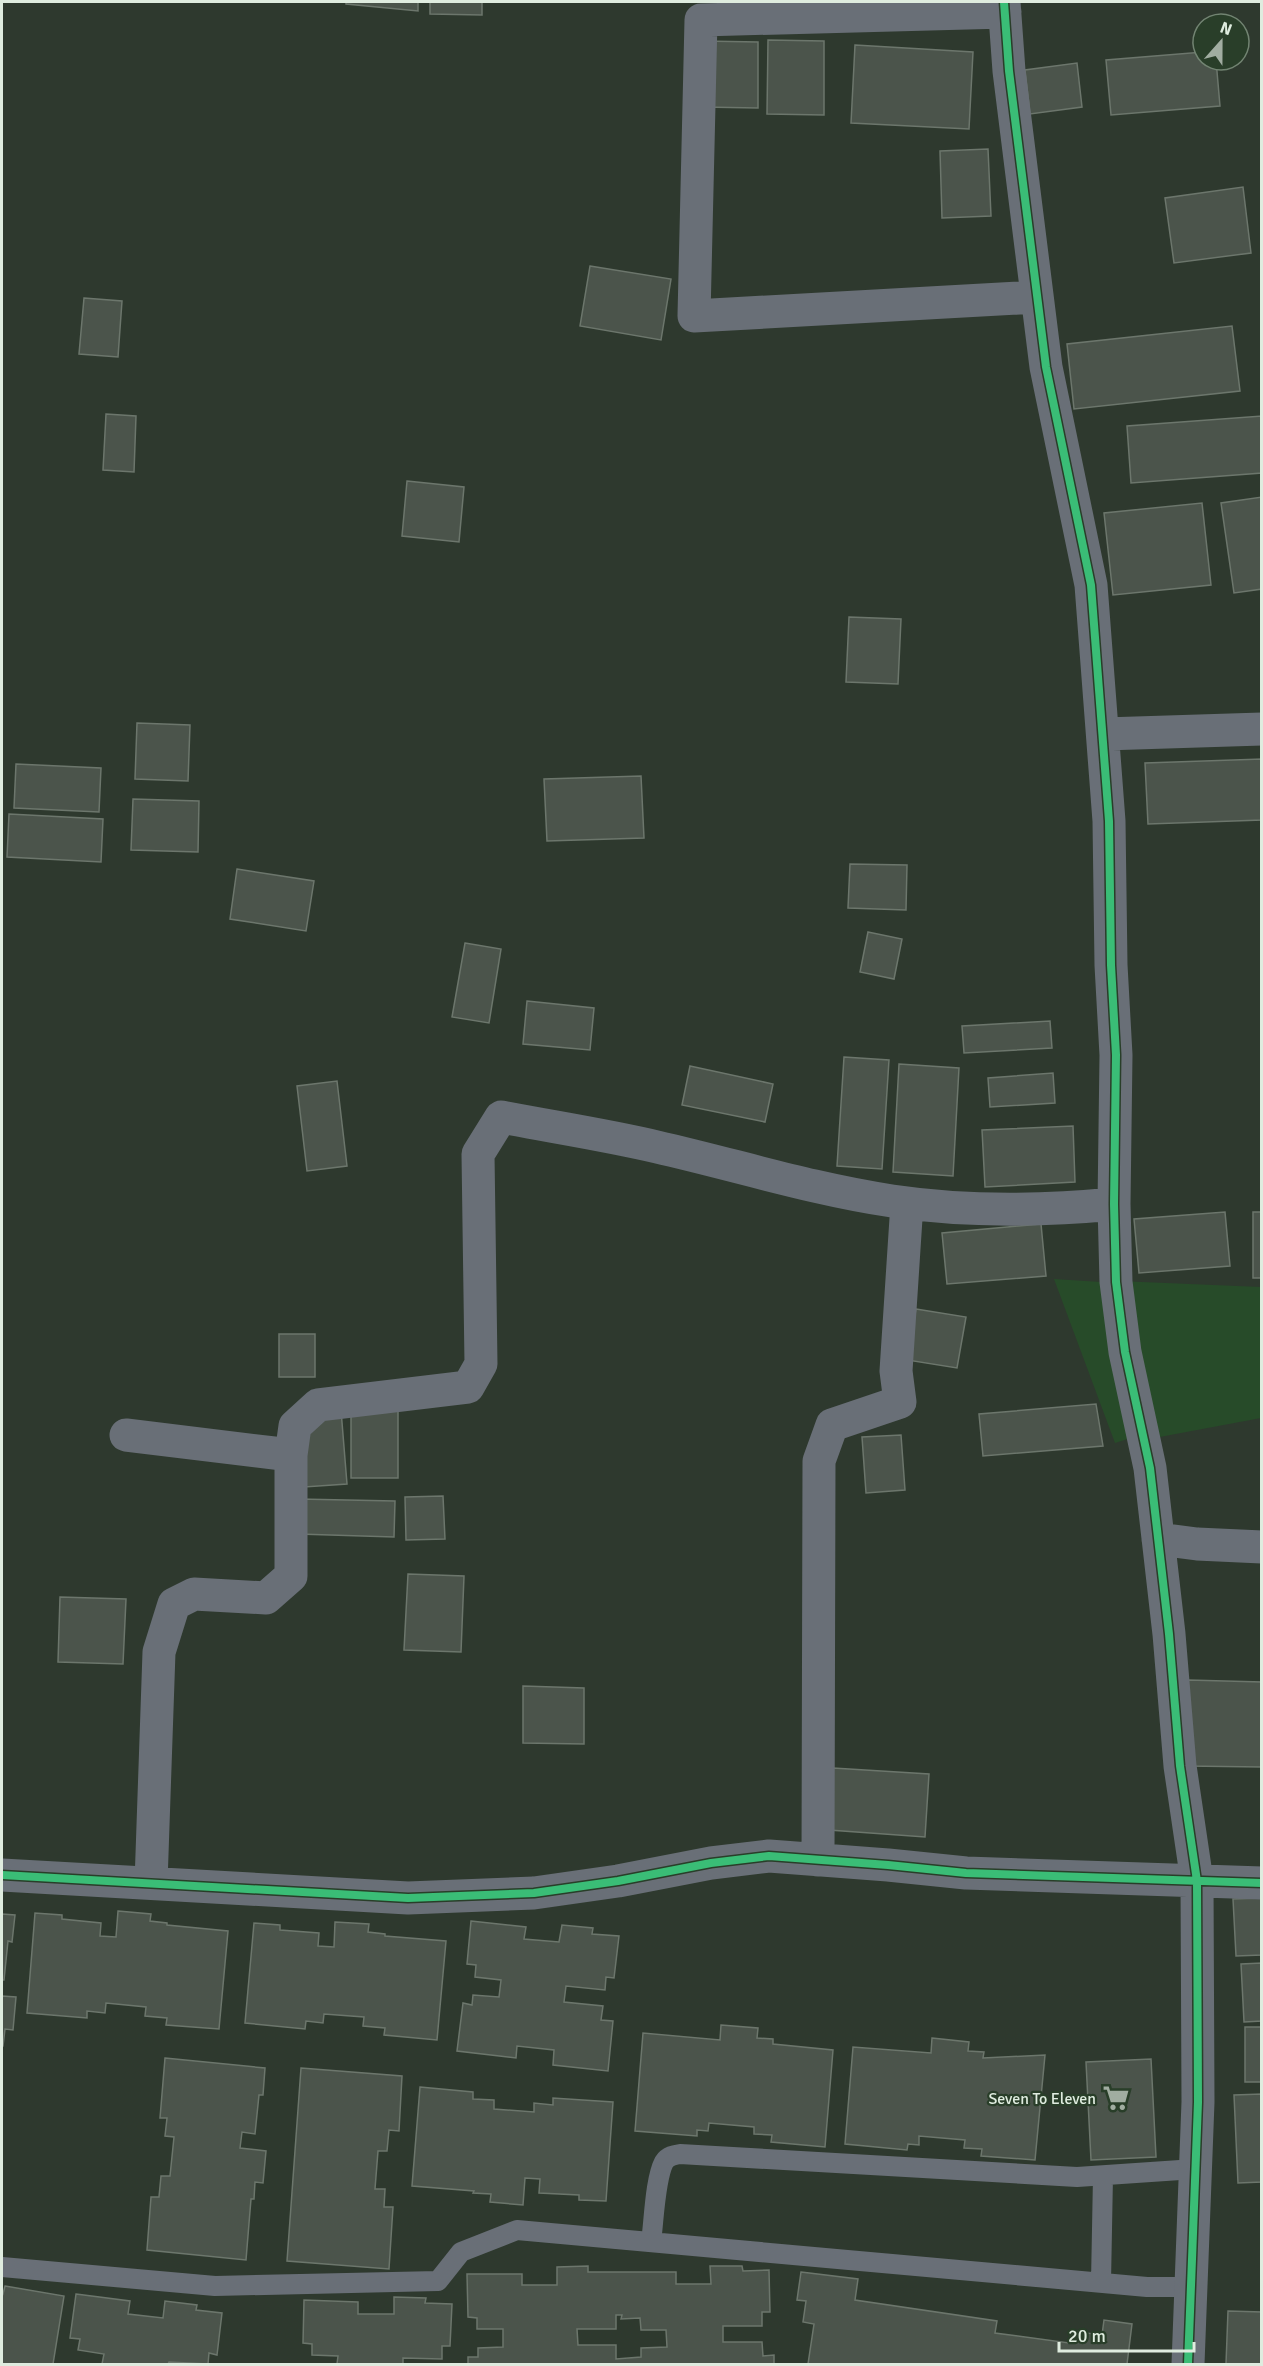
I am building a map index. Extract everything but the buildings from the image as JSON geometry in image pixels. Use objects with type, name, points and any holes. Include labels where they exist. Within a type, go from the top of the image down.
[{"type":"street","points":[[1038,297],[694,316],[701,20],[1004,7],[1011,95],[1038,297],[1046,367],[1091,585],[1109,821],[1111,965],[1116,1055],[1114,1204],[1116,1282],[1125,1352],[1150,1468],[1180,1766],[1197,1881],[1198,2102],[1188,2364]]},
{"type":"street","points":[[1104,734],[1262,729]]},
{"type":"street","points":[[151,1883],[159,1653],[174,1604],[194,1594],[266,1598],[291,1576],[291,1455],[295,1426],[318,1405],[468,1387],[481,1364],[478,1154],[501,1117],[655,1146],[826,1189],[908,1203],[950,1208],[1038,1209],[1114,1204]]},
{"type":"street","points":[[818,1860],[819,1461],[832,1425],[900,1402],[896,1371],[908,1203]]},
{"type":"street","points":[[126,1434],[291,1455]]},
{"type":"street","points":[[1158,1539],[1197,1544],[1262,1547]]},
{"type":"street","points":[[2,1875],[408,1898],[534,1893],[618,1881],[747,1857],[769,1856],[966,1873],[1262,1882]]},
{"type":"lane","points":[[651,2242],[665,2161],[671,2156],[680,2154],[1077,2177],[1195,2169]]},
{"type":"lane","points":[[1101,2282],[1103,2176]]},
{"type":"lane","points":[[2,2267],[215,2286],[438,2281],[461,2252],[517,2230],[1147,2286],[1190,2287]]},
{"type":"green space","points":[[1054,1279],[1101,1282],[1137,1436],[1115,1443]]},
{"type":"green space","points":[[1118,1281],[1261,1287],[1261,1418],[1149,1439]]},
{"type":"cycle path","points":[[1004,2],[1009,71],[1046,367],[1091,585],[1109,821],[1111,965],[1116,1055],[1114,1204],[1116,1282],[1125,1352],[1150,1468],[1169,1634],[1180,1766],[1197,1881],[1198,2102],[1188,2364]]},
{"type":"cycle path","points":[[2,1875],[408,1898],[534,1893],[618,1881],[711,1863],[769,1856],[966,1873],[1262,1883]]},
{"type":"place","name":"Seven To Eleven","points":[[1116,2098]]}]
